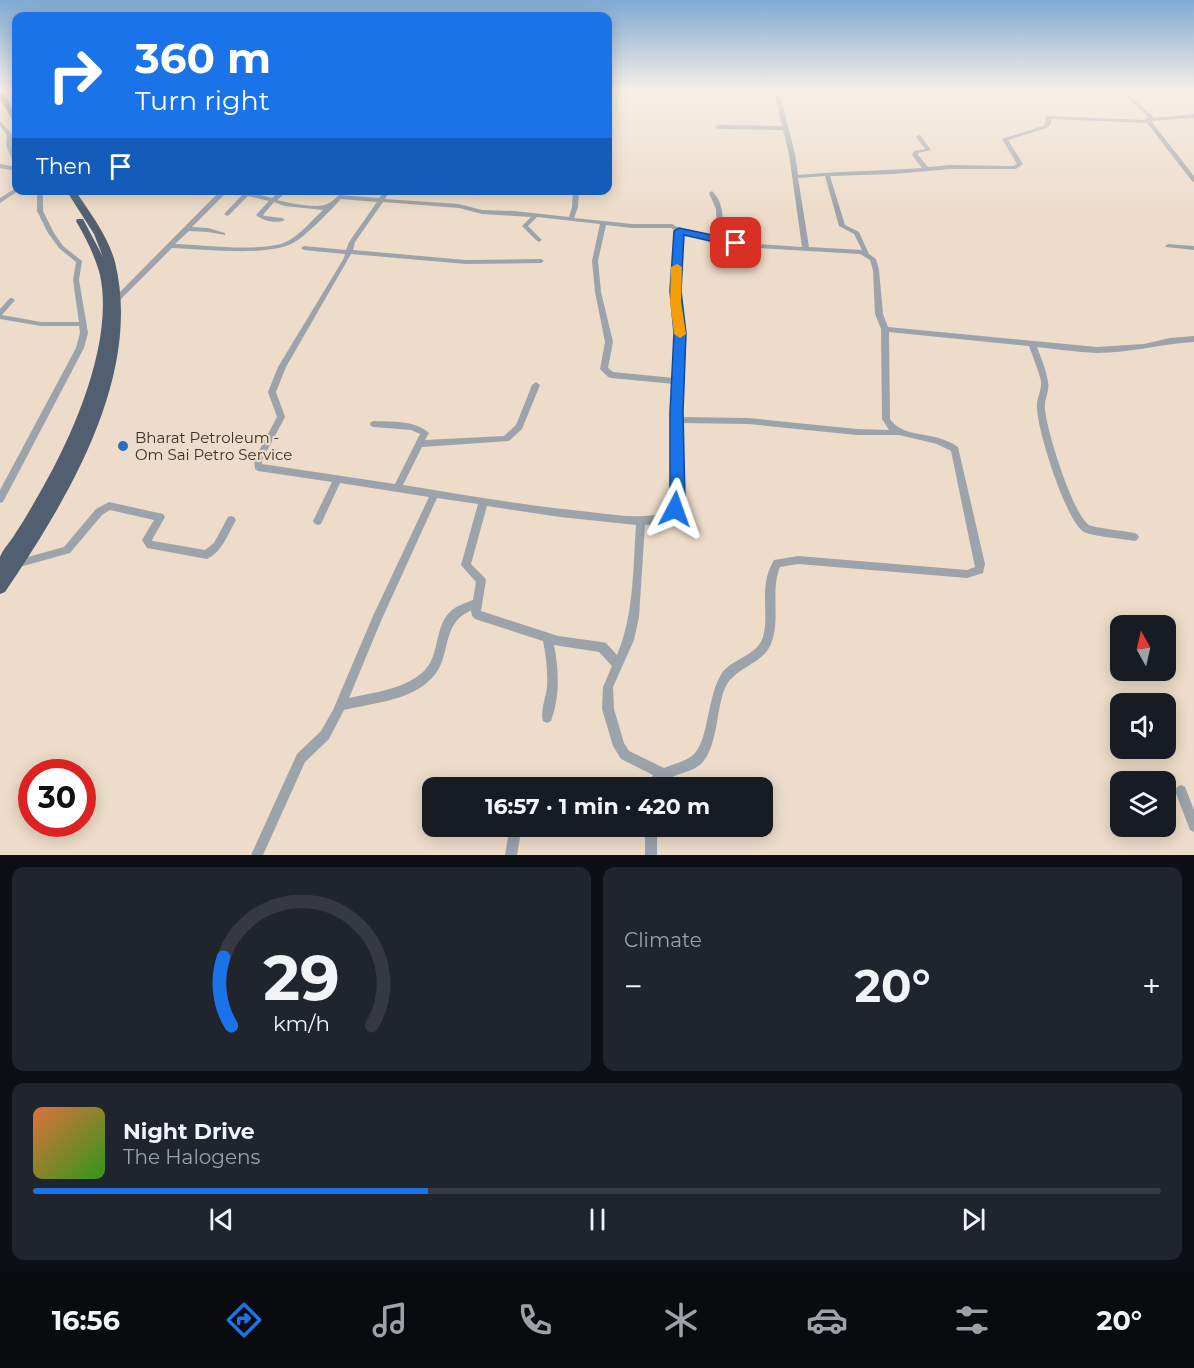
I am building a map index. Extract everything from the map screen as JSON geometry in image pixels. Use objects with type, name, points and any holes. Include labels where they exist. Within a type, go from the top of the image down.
[{"type":"highway","points":[[0,570],[47,494],[72,447],[100,364],[107,292],[103,269],[87,232],[64,195]]},
{"type":"highway","points":[[0,587],[61,492],[88,432],[108,371],[117,299],[107,254],[73,195]]},
{"type":"street","points":[[7,131],[10,135],[9,145],[12,152]]},
{"type":"street","points":[[785,131],[796,177],[806,249]]},
{"type":"street","points":[[796,177],[963,166],[1017,168],[1020,164],[1005,139],[1032,131]]},
{"type":"street","points":[[1158,131],[1194,180]]},
{"type":"street","points":[[919,137],[928,150],[916,152],[915,155],[926,169]]},
{"type":"street","points":[[827,174],[842,226],[858,233],[866,253],[875,264],[879,314],[885,329],[884,410],[889,427],[899,433]]},
{"type":"street","points":[[712,193],[719,209],[720,241]]},
{"type":"street","points":[[0,499],[80,348],[84,333],[76,280],[79,261],[61,247],[51,233],[40,211],[40,195]]},
{"type":"street","points":[[117,299],[221,195]]},
{"type":"street","points":[[227,214],[245,195]]},
{"type":"street","points":[[250,195],[285,204],[329,206]]},
{"type":"street","points":[[278,195],[260,213],[260,217],[282,220]]},
{"type":"street","points":[[385,195],[352,242],[347,258],[282,368],[272,392],[281,417],[256,464],[263,469],[483,502],[641,521],[670,515],[678,500],[676,420],[680,333],[675,291],[679,231]]},
{"type":"street","points":[[571,219],[576,195]]},
{"type":"street","points":[[171,246],[253,248],[283,246],[296,238],[329,206],[343,196],[459,206],[482,212],[639,226],[672,226],[679,231],[720,241],[761,247],[866,253]]},
{"type":"street","points":[[535,216],[525,226],[539,240]]},
{"type":"street","points":[[603,223],[595,261],[598,292],[609,342],[604,369],[611,375],[677,381]]},
{"type":"street","points":[[187,229],[208,230],[223,234]]},
{"type":"street","points":[[1168,246],[1194,248]]},
{"type":"street","points":[[304,248],[466,262],[541,261]]},
{"type":"street","points":[[12,300],[0,315],[41,324],[81,324]]},
{"type":"street","points":[[885,329],[1109,350],[1194,339]]},
{"type":"street","points":[[1032,344],[1045,385],[1040,410],[1060,481],[1073,514],[1081,526],[1087,529],[1134,537]]},
{"type":"street","points":[[421,444],[506,439],[519,427],[536,385]]},
{"type":"street","points":[[660,777],[686,766],[702,756],[722,682],[726,675],[756,655],[767,642],[771,579],[777,563],[798,560],[967,574],[980,570],[981,564],[955,449],[947,443],[937,439],[899,433],[857,432],[741,420],[676,420]]},
{"type":"street","points":[[374,424],[419,429],[424,433],[421,444],[397,489]]},
{"type":"street","points":[[318,521],[337,480]]},
{"type":"street","points":[[256,855],[301,758],[325,735],[341,705],[385,601],[434,495]]},
{"type":"street","points":[[483,502],[466,564],[481,580],[476,613],[483,619],[548,639],[602,647],[618,664]]},
{"type":"street","points":[[16,564],[67,550],[99,512],[109,506],[160,517],[147,540],[150,545],[207,555],[218,546],[231,520]]},
{"type":"street","points":[[641,521],[634,617],[629,640],[607,696],[610,719],[619,746],[625,755],[663,774]]},
{"type":"street","points":[[341,705],[407,689],[420,682],[434,670],[439,660],[450,620],[462,610],[478,603]]},
{"type":"street","points":[[547,717],[552,701],[553,683],[548,639]]},
{"type":"street","points":[[1181,791],[1194,826]]},
{"type":"street","points":[[511,855],[514,837]]},
{"type":"street","points":[[651,837],[651,855]]},
{"type":"slow traffic","points":[[677,267],[675,302],[680,334]]},
{"type":"place","name":"Bharat Petroleum - Om Sai Petro Service","points":[[123,446]]},
{"type":"route","points":[[675,509],[678,500],[676,412],[680,333],[675,291],[679,231],[736,243]]}]
